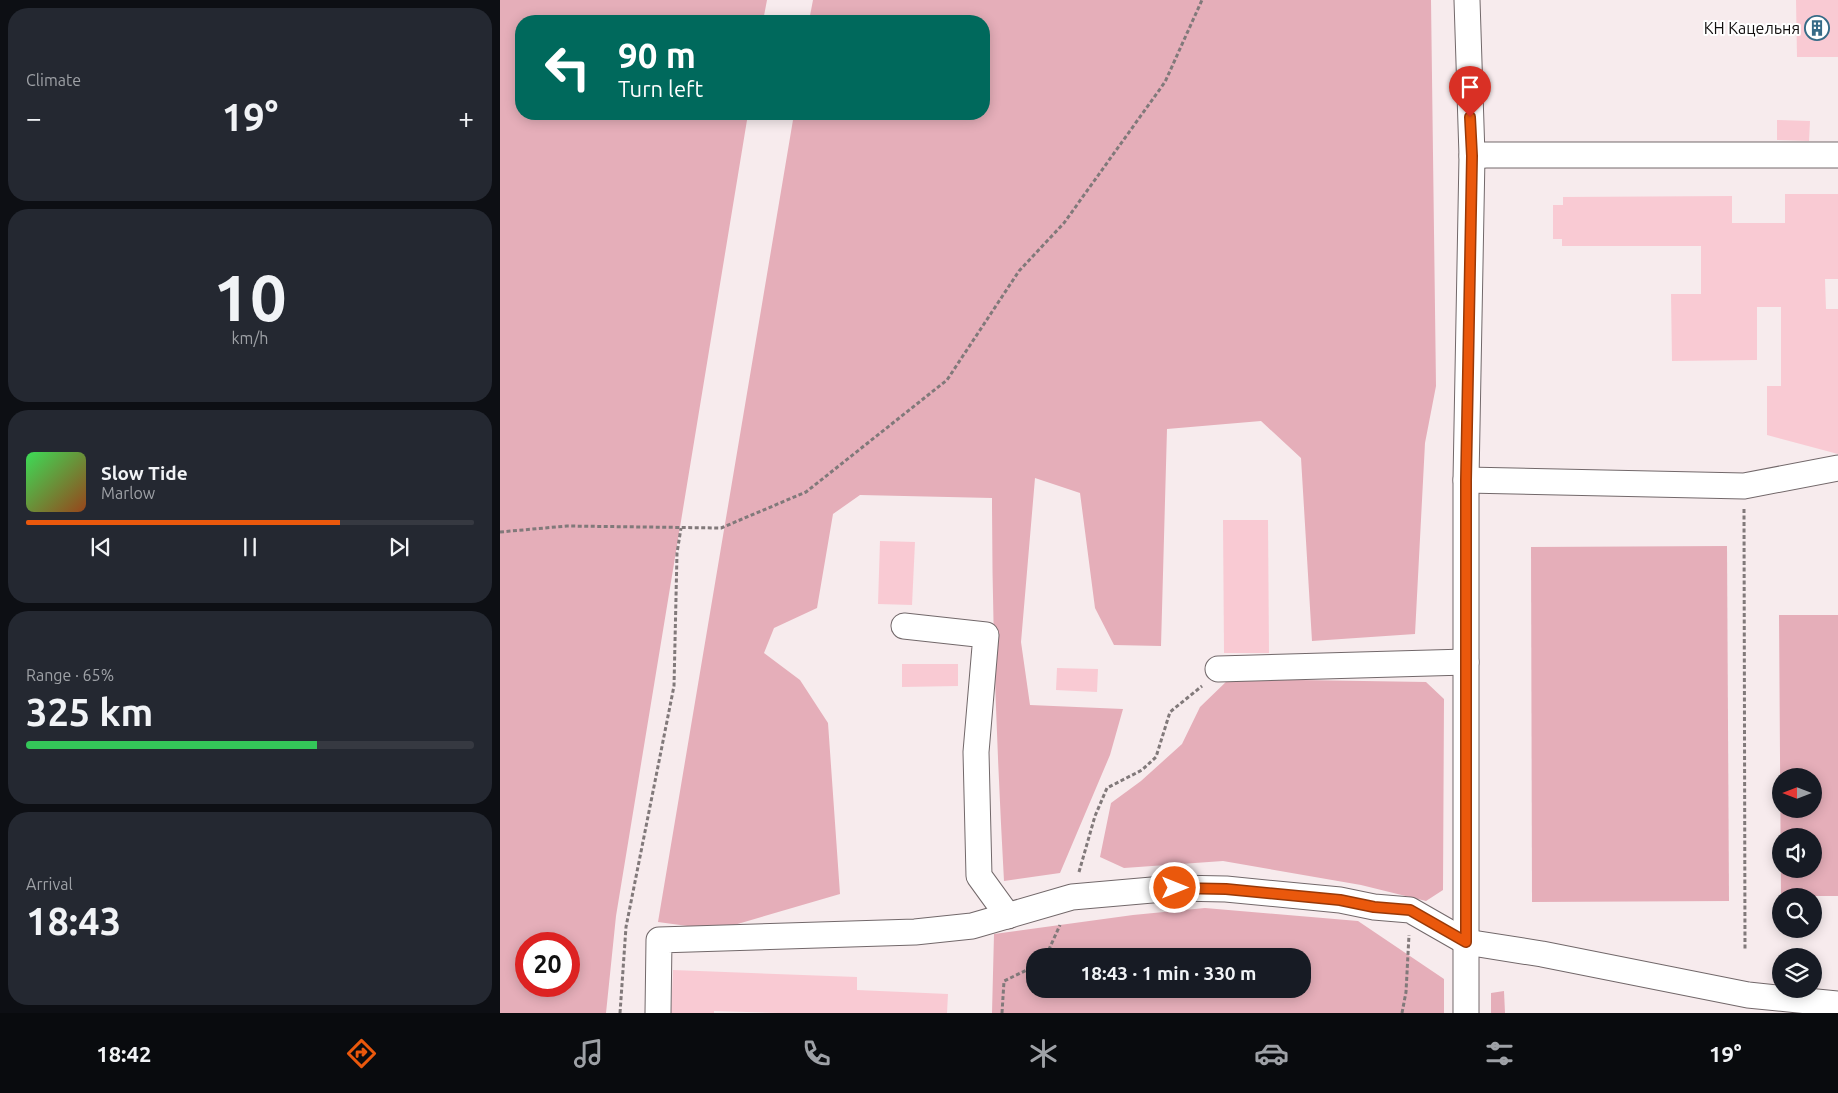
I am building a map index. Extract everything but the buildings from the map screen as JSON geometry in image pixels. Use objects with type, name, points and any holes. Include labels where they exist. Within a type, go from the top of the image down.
[{"type":"street","points":[[1466,1013],[1466,480],[1472,156],[1467,0]]},
{"type":"street","points":[[1472,156],[1838,155]]},
{"type":"street","points":[[1466,480],[1744,486],[1838,468]]},
{"type":"street","points":[[904,626],[986,635],[976,752],[979,876],[1008,916]]},
{"type":"street","points":[[1218,669],[1466,662]]},
{"type":"street","points":[[658,1013],[659,940],[915,932],[972,926],[1072,897],[1175,888],[1226,889],[1340,900],[1374,907],[1410,910],[1466,942],[1542,954],[1747,1004],[1789,1006],[1838,1004]]},
{"type":"path","points":[[500,532],[567,526],[721,528],[806,492],[947,380],[1020,271],[1064,223],[1165,82],[1202,0]]},
{"type":"path","points":[[1744,486],[1745,951]]},
{"type":"path","points":[[620,1013],[626,927],[674,686],[677,553],[681,528]]},
{"type":"path","points":[[1072,897],[1094,816],[1107,788],[1142,770],[1156,757],[1170,712],[1200,689],[1218,669]]},
{"type":"path","points":[[1402,1013],[1406,992],[1410,910]]},
{"type":"path","points":[[1002,1013],[1004,981],[1026,970]]},
{"type":"shaded area","points":[[500,0],[767,0],[764,15],[515,15],[515,120],[747,120],[616,916],[606,1013],[500,1013]]},
{"type":"shaded area","points":[[813,0],[1431,0],[1436,386],[1425,443],[1415,634],[1312,641],[1301,458],[1261,421],[1167,429],[1161,646],[1114,645],[1095,608],[1080,493],[1035,478],[1021,642],[1030,705],[1123,709],[1110,755],[1060,873],[1004,881],[995,690],[992,498],[860,495],[833,514],[817,608],[774,628],[764,653],[800,680],[828,723],[840,894],[717,930],[658,922],[793,120],[990,120],[990,15],[810,15]]},
{"type":"shaded area","points":[[1727,546],[1729,901],[1532,902],[1531,547]]},
{"type":"shaded area","points":[[1779,615],[1838,615],[1838,896],[1822,896],[1822,888],[1781,888],[1781,878],[1822,878],[1822,828],[1781,828],[1780,818],[1822,818],[1822,768],[1780,768]]},
{"type":"shaded area","points":[[1229,679],[1426,682],[1444,699],[1443,890],[1426,901],[1361,885],[1223,861],[1124,868],[1100,857],[1111,803],[1141,781],[1182,744],[1200,707]]},
{"type":"shaded area","points":[[1205,908],[1358,921],[1444,979],[1444,1013],[992,1013],[994,934],[1133,915]]},
{"type":"shaded area","points":[[1504,991],[1505,1013],[1491,1013],[1491,993]]},
{"type":"place","name":"КН Кацельня","points":[[1817,28]]},
{"type":"route","points":[[1175,888],[1226,889],[1340,900],[1374,907],[1410,910],[1466,942],[1466,480],[1472,156],[1470,117]]}]
